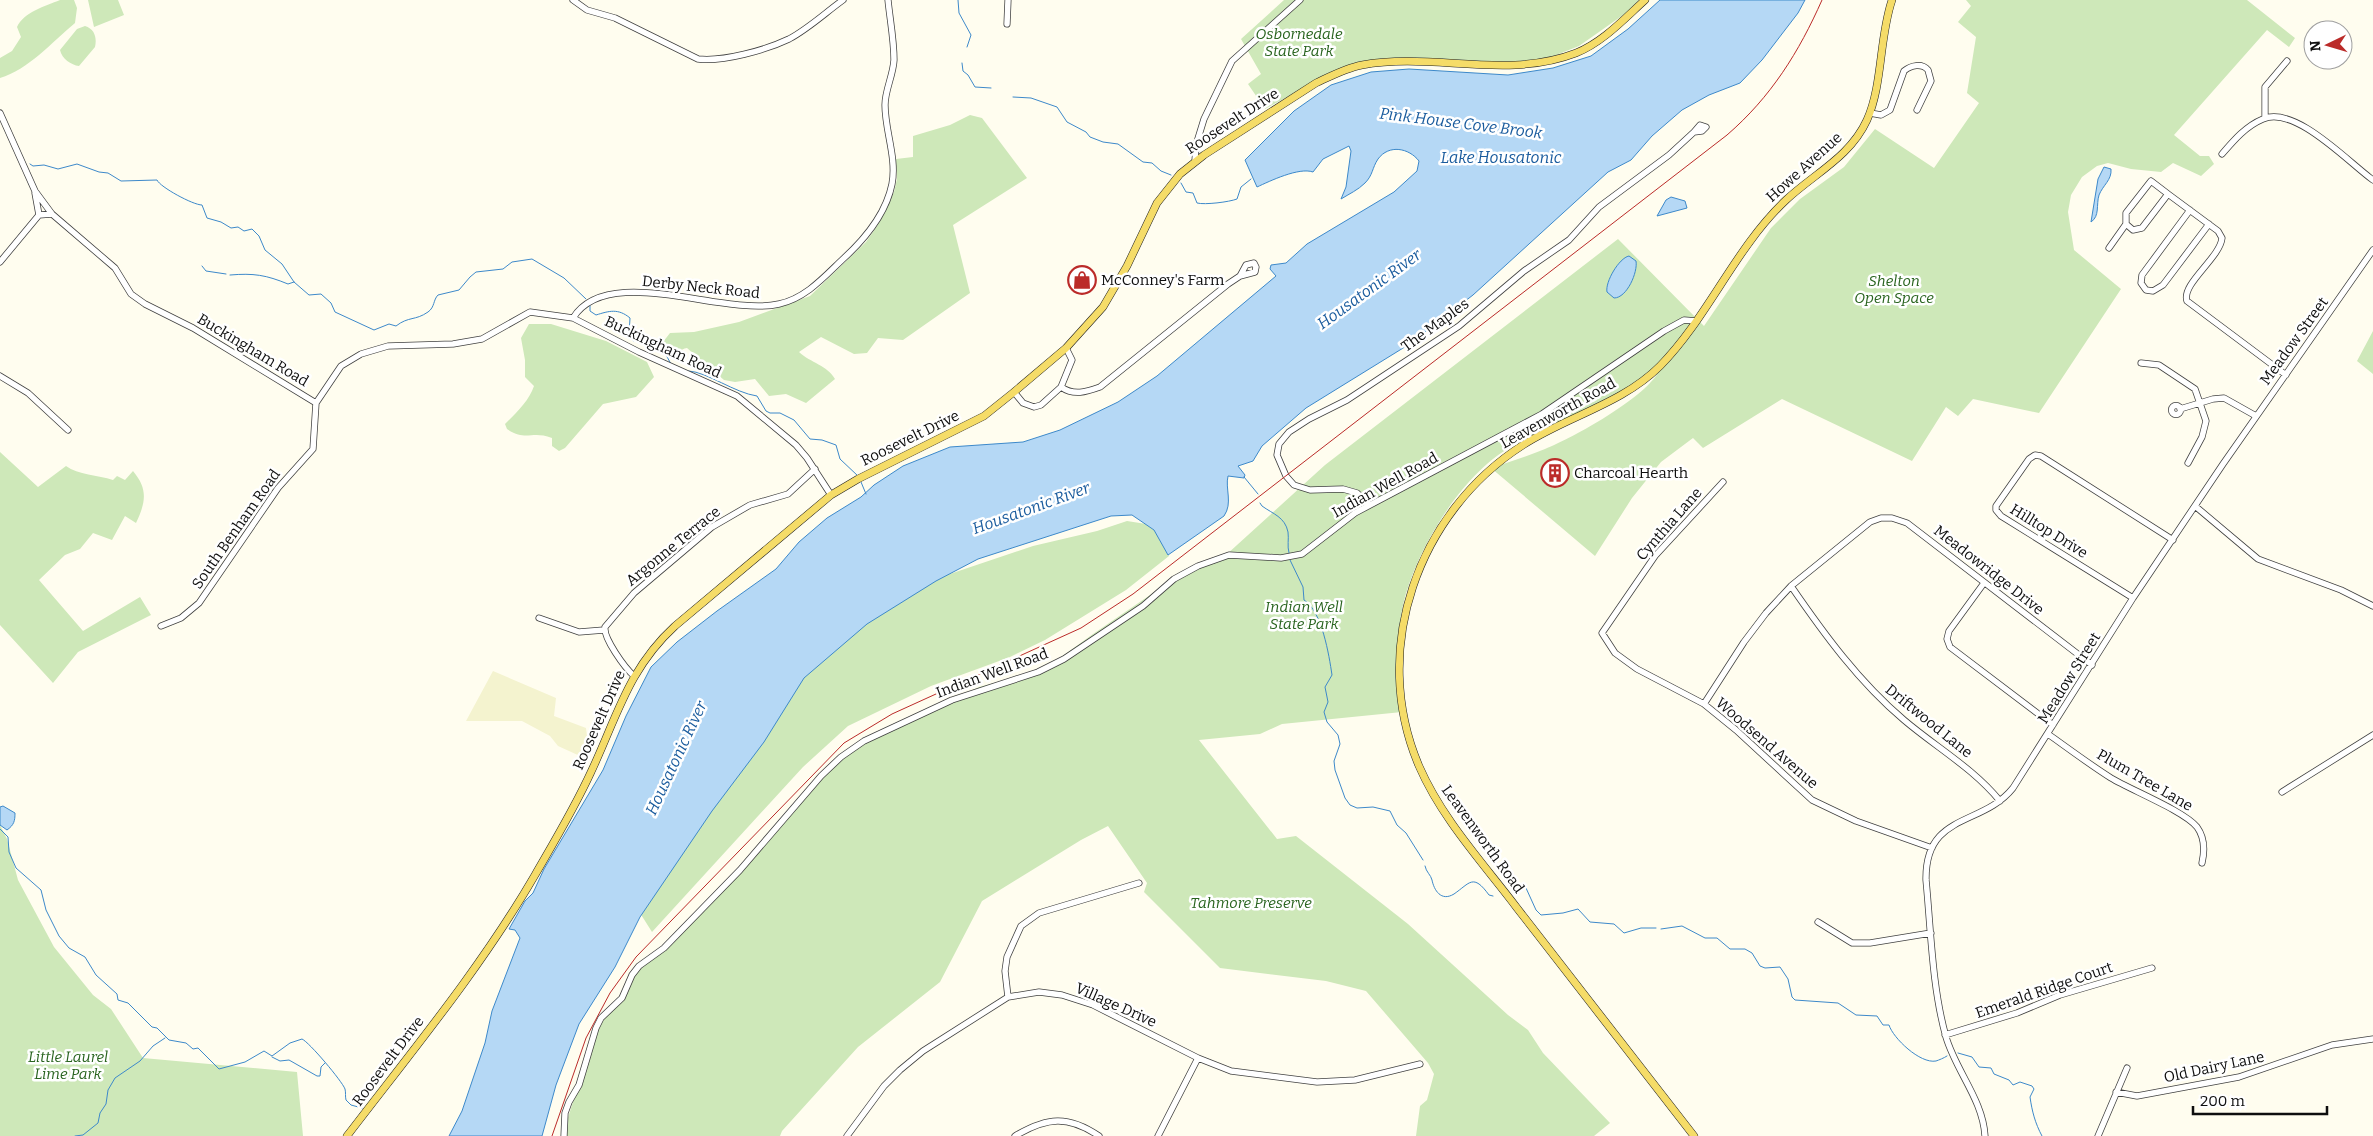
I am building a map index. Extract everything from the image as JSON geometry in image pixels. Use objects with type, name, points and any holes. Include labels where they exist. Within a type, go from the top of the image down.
[{"type":"main road","name":"Roosevelt Drive","points":[[347,1136],[485,955],[516,907],[590,774],[634,676],[648,654],[668,632],[832,495],[864,476],[976,420],[1014,392],[1066,348],[1096,316],[1114,290],[1162,195],[1195,161],[1316,83],[1337,73],[1359,66],[1385,62],[1498,66],[1525,65],[1555,60],[1578,52],[1596,42],[1645,0]]},
{"type":"main road","name":"Howe Avenue","points":[[1755,235],[1789,197],[1847,150],[1860,132],[1870,113],[1884,28],[1892,0]]},
{"type":"main road","name":"Leavenworth Road","points":[[1694,1136],[1438,802],[1418,762],[1408,734],[1402,700],[1400,670],[1403,628],[1414,580],[1434,537],[1459,500],[1493,467],[1526,443],[1638,384],[1663,363],[1696,321],[1755,235]]},
{"type":"street","points":[[573,0],[587,10],[615,18],[692,56],[710,60],[726,59],[788,39],[843,0]]},
{"type":"street","name":"Derby Neck Road","points":[[573,318],[578,309],[589,300],[619,294],[664,295],[744,306],[779,304],[810,289],[861,243],[872,228],[886,202],[893,176],[885,105],[894,61],[888,0]]},
{"type":"street","points":[[1007,24],[1008,0]]},
{"type":"street","points":[[1195,161],[1196,146],[1204,119],[1232,61],[1300,0]]},
{"type":"street","points":[[2264,118],[2265,87],[2287,60]]},
{"type":"street","points":[[1870,113],[1881,115],[1890,110],[1904,71],[1908,68],[1920,66],[1928,70],[1932,81],[1917,110]]},
{"type":"street","name":"Buckingham Road","points":[[0,113],[35,191],[52,214],[114,268],[131,294],[193,328],[316,402],[341,366],[367,352],[400,345],[475,342],[530,312],[573,318],[639,352],[744,400],[796,445],[832,495]]},
{"type":"street","points":[[2222,154],[2248,128],[2264,118],[2283,117],[2300,123],[2373,180]]},
{"type":"street","name":"The Maples","points":[[1369,505],[1357,493],[1343,488],[1310,490],[1294,485],[1286,476],[1278,455],[1279,444],[1289,432],[1347,400],[1459,326],[1524,271],[1569,240],[1599,207],[1669,155],[1694,132]]},
{"type":"street","points":[[2109,248],[2126,224],[2126,213],[2151,181],[2220,234],[2221,244],[2187,291],[2187,301],[2286,375]]},
{"type":"street","points":[[35,191],[39,215]]},
{"type":"street","points":[[2126,224],[2133,230],[2142,228],[2168,194]]},
{"type":"street","points":[[2190,210],[2142,275],[2141,283],[2146,290],[2153,291],[2161,287],[2209,224]]},
{"type":"street","points":[[0,262],[39,215],[52,214]]},
{"type":"street","name":"Meadow Street","points":[[1985,1136],[1980,1110],[1958,1068],[1946,1035],[1940,1007],[1926,873],[1932,848],[1940,836],[1956,822],[2000,801],[2013,788],[2133,598],[2256,416],[2373,250]]},
{"type":"street","points":[[1061,387],[1069,392],[1083,392],[1100,387],[1240,276]]},
{"type":"street","name":"Indian Well Road","points":[[564,1136],[565,1113],[579,1085],[596,1028],[601,1018],[622,998],[632,975],[639,966],[664,948],[740,870],[821,776],[841,758],[864,742],[952,700],[1038,672],[1058,662],[1143,606],[1174,579],[1198,566],[1229,555],[1292,557],[1306,552],[1338,524],[1369,505],[1558,404],[1664,331],[1684,320],[1696,321]]},
{"type":"street","points":[[1014,392],[1023,403],[1034,407],[1041,405],[1061,387],[1072,360],[1066,348]]},
{"type":"street","points":[[2141,363],[2159,365],[2179,376],[2194,388],[2206,421],[2202,437],[2188,463]]},
{"type":"street","points":[[0,376],[28,393],[68,430]]},
{"type":"street","points":[[2180,409],[2200,402],[2224,398],[2256,416]]},
{"type":"street","name":"South Benham Road","points":[[161,626],[170,625],[199,602],[278,488],[313,449],[316,402]]},
{"type":"street","name":"Hilltop Drive","points":[[2133,598],[2001,516],[1996,510],[1996,506],[2029,459],[2035,455],[2041,456],[2172,540]]},
{"type":"street","name":"Argonne Terrace","points":[[604,630],[634,593],[712,527],[750,505],[788,494],[815,469]]},
{"type":"street","name":"Cynthia Lane","points":[[1602,633],[1655,556],[1723,482]]},
{"type":"street","points":[[2195,506],[2258,559],[2341,590],[2373,606]]},
{"type":"street","name":"Meadowridge Drive","points":[[1791,586],[1863,526],[1881,518],[1907,523],[2092,665]]},
{"type":"street","points":[[1984,583],[1949,632],[1947,639],[1950,647],[2053,725]]},
{"type":"street","points":[[1704,704],[1744,642],[1766,613],[1791,586]]},
{"type":"street","name":"Driftwood Lane","points":[[1791,586],[1820,628],[1867,685],[1904,720],[1983,781],[2000,801]]},
{"type":"street","points":[[539,618],[579,632],[604,630],[610,644],[634,676]]},
{"type":"street","name":"Woodsend Avenue","points":[[1602,633],[1615,653],[1630,664],[1704,704],[1736,730],[1812,800],[1856,821],[1932,848]]},
{"type":"street","name":"Plum Tree Lane","points":[[2048,734],[2110,778],[2189,819],[2201,832],[2205,851],[2202,863]]},
{"type":"street","points":[[2282,792],[2373,735]]},
{"type":"street","points":[[1008,997],[1005,971],[1006,957],[1021,926],[1040,913],[1139,883]]},
{"type":"street","points":[[1818,922],[1852,943],[1870,943],[1932,933]]},
{"type":"street","name":"Emerald Ridge Court","points":[[1946,1035],[2017,1013],[2060,995],[2152,968]]},
{"type":"street","name":"Village Drive","points":[[847,1136],[884,1086],[923,1051],[1008,997],[1039,992],[1078,999],[1198,1058],[1231,1071],[1317,1082],[1355,1080],[1420,1064]]},
{"type":"street","name":"Old Dairy Lane","points":[[2116,1092],[2137,1096],[2239,1077],[2332,1045],[2373,1039]]},
{"type":"street","points":[[1158,1136],[1198,1058]]},
{"type":"street","points":[[2098,1136],[2127,1068]]},
{"type":"street","points":[[1015,1136],[1032,1126],[1060,1120],[1075,1123],[1099,1136]]},
{"type":"green space","points":[[60,0],[74,0],[77,8],[75,23],[30,62],[0,78],[0,58],[12,51],[21,37],[17,27],[20,22],[30,13]]},
{"type":"green space","points":[[88,0],[118,0],[124,15],[94,27]]},
{"type":"green space","name":"Osbornedale State Park","points":[[1284,0],[1639,0],[1626,13],[1579,46],[1546,59],[1520,64],[1379,63],[1322,78],[1265,109],[1248,84],[1261,74],[1241,39]]},
{"type":"green space","points":[[1966,0],[2247,0],[2295,38],[2289,47],[2267,30],[2174,135],[2200,156],[2209,156],[2214,164],[2201,176],[2173,163],[2161,172],[2131,169],[2108,163],[2097,166],[2082,177],[2071,195],[2068,212],[2074,250],[2121,289],[2039,413],[1973,399],[1958,416],[1946,407],[1912,461],[1782,399],[1703,448],[1693,438],[1661,462],[1632,498],[1595,556],[1491,468],[1545,449],[1590,427],[1638,394],[1658,373],[1646,382],[1581,417],[1559,428],[1526,439],[1496,456],[1460,492],[1430,537],[1409,583],[1403,605],[1398,645],[1402,712],[1282,724],[1260,734],[1199,740],[1277,839],[1296,836],[1408,924],[1508,1015],[1528,1030],[1543,1053],[1610,1123],[1594,1136],[1416,1136],[1420,1106],[1427,1100],[1434,1074],[1428,1063],[1366,991],[1326,981],[1220,968],[1144,892],[1147,883],[1108,826],[1081,840],[982,901],[940,982],[858,1047],[782,1131],[780,1136],[565,1136],[566,1124],[596,1029],[646,958],[671,939],[762,845],[848,750],[979,687],[1024,675],[1053,663],[1172,580],[1200,563],[1226,555],[1325,465],[1618,239],[1704,326],[1771,228],[1800,199],[1844,167],[1875,129],[1934,168],[1979,103],[1967,93],[1976,37],[1958,22],[1971,6]]},
{"type":"green space","points":[[85,26],[93,32],[96,44],[79,66],[67,61],[60,50],[77,29]]},
{"type":"green space","points":[[970,115],[982,118],[1027,178],[953,225],[970,293],[903,340],[878,338],[867,353],[854,354],[821,337],[799,352],[828,370],[835,379],[806,403],[786,394],[769,396],[755,379],[735,382],[724,380],[687,348],[671,355],[663,342],[670,333],[694,332],[739,322],[810,296],[866,242],[877,226],[894,192],[897,179],[896,159],[913,157],[913,136],[950,125]]},
{"type":"green space","points":[[529,324],[551,324],[606,341],[647,362],[654,377],[636,397],[603,404],[565,448],[559,451],[552,446],[552,438],[514,433],[507,429],[505,424],[526,402],[534,386],[525,377],[525,360],[521,338]]},
{"type":"green space","points":[[2373,331],[2373,374],[2357,361]]},
{"type":"green space","points":[[0,452],[38,487],[66,466],[82,473],[113,480],[117,476],[125,480],[133,471],[143,490],[142,509],[136,523],[125,516],[112,540],[93,533],[80,549],[65,555],[39,580],[83,631],[140,597],[151,615],[78,652],[53,683],[0,625]]},
{"type":"green space","points":[[1127,521],[1146,524],[1158,533],[1169,556],[1126,590],[1045,640],[1010,657],[931,686],[848,726],[803,767],[652,932],[640,913],[809,661],[932,580],[1033,546],[1097,531]]},
{"type":"green space","points":[[493,671],[556,698],[554,716],[586,728],[589,753],[580,756],[558,746],[550,736],[522,721],[466,721]]},
{"type":"green space","name":"Little Laurel Lime Park","points":[[0,825],[7,839],[18,880],[54,947],[93,995],[111,1009],[143,1058],[297,1072],[303,1136],[0,1136]]},
{"type":"water","name":"Lake Housatonic","points":[[1660,0],[1805,0],[1798,13],[1762,60],[1740,83],[1709,95],[1682,110],[1652,136],[1631,160],[1608,172],[1473,295],[1408,345],[1306,408],[1262,446],[1253,461],[1238,466],[1245,475],[1244,478],[1228,476],[1228,506],[1224,516],[1168,555],[1154,530],[1132,515],[1111,516],[978,559],[936,581],[867,624],[804,678],[764,742],[712,811],[640,917],[615,967],[579,1024],[556,1085],[542,1136],[449,1136],[462,1111],[485,1043],[492,1011],[520,938],[515,930],[509,929],[525,901],[533,893],[544,869],[603,770],[626,716],[651,667],[677,642],[776,569],[799,542],[827,518],[861,497],[874,485],[903,466],[950,447],[1023,442],[1060,430],[1118,402],[1157,376],[1276,276],[1270,269],[1271,265],[1286,263],[1307,244],[1394,192],[1417,171],[1419,161],[1405,151],[1393,150],[1383,154],[1378,159],[1370,177],[1365,183],[1341,199],[1346,187],[1351,151],[1349,146],[1323,159],[1313,172],[1300,171],[1257,187],[1245,160],[1294,111],[1331,85],[1371,72],[1409,69],[1508,75],[1553,68],[1591,56],[1628,29]]},
{"type":"water","points":[[2104,167],[2111,169],[2111,173],[2099,195],[2096,217],[2091,222],[2098,179]]},
{"type":"water","points":[[1671,197],[1685,201],[1687,208],[1657,216],[1666,200]]},
{"type":"water","points":[[1629,256],[1636,261],[1631,284],[1623,294],[1614,298],[1607,292],[1608,282],[1621,261]]},
{"type":"water","points":[[3,806],[15,813],[14,823],[7,830],[0,825],[0,807]]},
{"type":"waterway","name":"Pink House Cove Brook","points":[[958,0],[959,13],[971,35],[967,47]]},
{"type":"waterway","name":"Pink House Cove Brook","points":[[962,63],[963,71],[968,75],[975,87],[991,88]]},
{"type":"waterway","name":"Pink House Cove Brook","points":[[1013,97],[1031,98],[1057,107],[1067,122],[1086,132],[1090,137],[1103,142],[1118,144],[1143,162],[1152,163],[1161,171],[1171,175]]},
{"type":"waterway","points":[[30,164],[58,169],[77,164],[99,172],[108,173],[121,181],[157,180],[177,195],[202,205],[207,218],[221,222],[231,228],[238,227],[244,231],[252,229],[259,236],[265,250],[282,264],[294,282],[309,295],[321,294],[331,303],[335,312],[374,330],[389,324],[396,326],[423,315],[432,308],[438,295],[459,290],[476,272],[503,269],[512,262],[532,259],[564,278],[586,299]]},
{"type":"waterway","name":"Pink House Cove Brook","points":[[1181,183],[1186,192],[1193,193],[1197,203],[1201,204],[1237,199],[1241,187],[1251,179]]},
{"type":"waterway","points":[[202,266],[206,271],[226,274]]},
{"type":"waterway","points":[[230,275],[246,274],[266,277],[288,284],[294,282]]},
{"type":"waterway","points":[[590,306],[590,311],[596,315],[613,311],[626,315],[630,318],[629,335],[633,341],[648,340]]},
{"type":"waterway","points":[[651,341],[661,346],[671,364]]},
{"type":"waterway","points":[[689,371],[757,396],[766,411],[780,413],[794,420],[810,439],[822,440],[836,445],[840,459],[858,476]]},
{"type":"waterway","points":[[1244,477],[1258,494]]},
{"type":"waterway","points":[[861,482],[866,494]]},
{"type":"waterway","points":[[1260,503],[1278,516],[1284,523],[1288,532],[1289,553]]},
{"type":"waterway","points":[[1290,560],[1303,587],[1304,600],[1316,614],[1327,645],[1332,675],[1325,687],[1328,702],[1324,712],[1327,722],[1338,735],[1340,744],[1334,761],[1335,770],[1345,798],[1350,805],[1357,808],[1373,807],[1390,811],[1397,825],[1406,833],[1423,860]]},
{"type":"waterway","points":[[0,829],[8,837],[9,852],[16,868],[41,890],[46,910],[59,936],[69,948],[85,957],[96,975],[117,994],[118,1000],[128,1003],[152,1027],[157,1028],[169,1040],[186,1043],[193,1049],[198,1048],[219,1069],[245,1062],[264,1051],[272,1056],[290,1043],[302,1039],[318,1054],[338,1078],[345,1089],[346,1100],[351,1105],[362,1108]]},
{"type":"waterway","points":[[1425,866],[1434,888],[1442,896],[1454,894],[1472,882],[1479,884],[1489,895],[1493,896]]},
{"type":"waterway","points":[[1520,888],[1524,886],[1526,888],[1536,910],[1541,915],[1563,913],[1578,909],[1590,922],[1614,924],[1624,933],[1641,928],[1656,928]]},
{"type":"waterway","points":[[1661,929],[1682,926],[1705,938],[1717,938],[1730,949],[1745,949],[1752,953],[1760,966],[1765,968],[1780,967],[1788,979],[1792,997],[1795,1000],[1838,1003],[1856,1015],[1877,1016],[1883,1025],[1889,1025],[1901,1043],[1915,1054],[1930,1061],[1936,1061],[1947,1056]]},
{"type":"waterway","points":[[75,1136],[83,1135],[98,1123],[100,1113],[106,1104],[108,1090],[115,1078],[140,1061],[153,1046],[165,1038]]},
{"type":"waterway","points":[[1958,1053],[1972,1057],[1979,1067],[1991,1068],[1994,1074],[2009,1080],[2013,1085],[2020,1082],[2032,1086],[2034,1089],[2030,1097],[2036,1122],[2042,1136]]},
{"type":"waterway","points":[[272,1057],[280,1061],[289,1060],[317,1076],[320,1076],[321,1067],[325,1063]]},
{"type":"railway","points":[[552,1136],[586,1038],[610,993],[636,957],[844,743],[892,714],[1081,628],[1133,594],[1727,135],[1757,105],[1782,73],[1804,38],[1822,0]]},
{"type":"place","name":"McConney's Farm","points":[[1082,280]]},
{"type":"place","name":"Charcoal Hearth","points":[[1555,473]]},
{"type":"park label","name":"Shelton Open Space","points":[[1894,290]]},
{"type":"park label","name":"Indian Well State Park","points":[[1304,616]]},
{"type":"park label","name":"Tahmore Preserve","points":[[1251,903]]},
{"type":"water label","name":"Housatonic River","points":[[1369,289]]},
{"type":"water label","name":"Housatonic River","points":[[1031,508]]},
{"type":"water label","name":"Housatonic River","points":[[676,758]]}]
